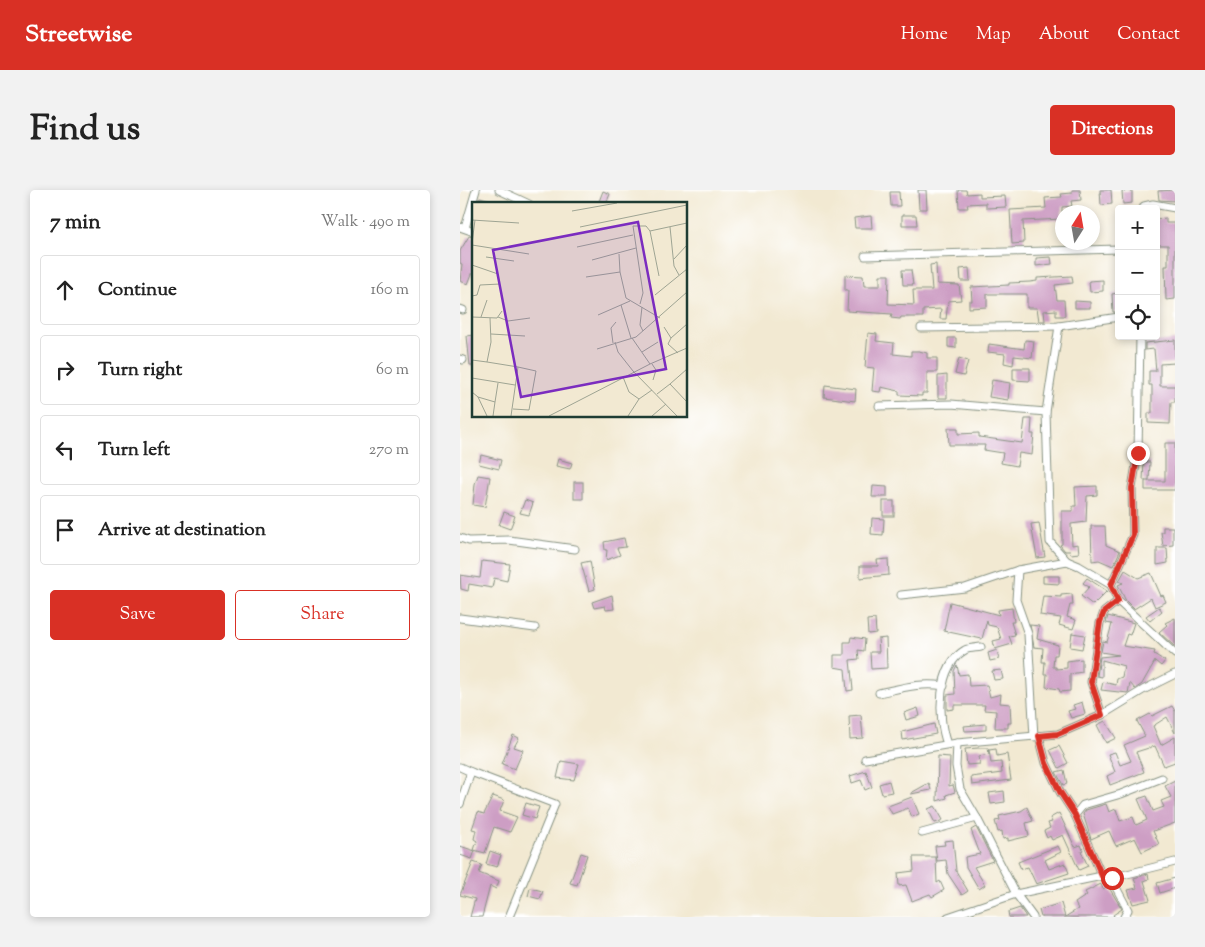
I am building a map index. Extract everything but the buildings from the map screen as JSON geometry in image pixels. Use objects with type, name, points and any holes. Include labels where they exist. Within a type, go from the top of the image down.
[{"type":"street","points":[[462,227],[476,190]]},
{"type":"street","points":[[499,190],[525,202]]},
{"type":"street","points":[[1160,205],[1175,208]]},
{"type":"street","points":[[865,256],[1115,250]]},
{"type":"street","points":[[921,328],[1059,326],[1115,317]]},
{"type":"street","points":[[1059,326],[1046,412],[1050,542],[1067,561],[1111,585],[1118,601],[1175,654]]},
{"type":"street","points":[[1111,585],[1133,535],[1132,488],[1138,453],[1140,340]]},
{"type":"street","points":[[879,406],[951,404],[1046,412]]},
{"type":"street","points":[[460,538],[469,541],[509,540],[576,548]]},
{"type":"street","points":[[901,595],[964,588],[1018,570],[1067,561]]},
{"type":"street","points":[[1018,570],[1016,600],[1028,634],[1036,736],[1056,785],[1066,804],[1075,815],[1102,876]]},
{"type":"street","points":[[1102,715],[1091,682],[1092,673],[1100,622],[1104,612],[1118,601]]},
{"type":"street","points":[[460,618],[535,628]]},
{"type":"street","points":[[946,744],[941,716],[941,700],[951,663],[966,650],[981,647]]},
{"type":"street","points":[[865,759],[946,744],[1058,734],[1102,715],[1143,690],[1175,674]]},
{"type":"street","points":[[879,693],[913,685],[931,684],[944,686]]},
{"type":"street","points":[[957,743],[956,766],[960,789],[1016,894],[1033,917]]},
{"type":"street","points":[[460,767],[555,804],[509,917]]},
{"type":"street","points":[[460,804],[471,772]]},
{"type":"street","points":[[1075,815],[1083,805],[1121,794],[1162,778]]},
{"type":"street","points":[[922,833],[977,818]]},
{"type":"street","points":[[948,917],[963,915],[1016,894],[1102,876],[1112,878],[1175,862]]},
{"type":"street","points":[[1112,878],[1128,910],[1124,917]]},
{"type":"route","points":[[1112,878],[1102,876],[1075,815],[1066,804],[1046,763],[1039,736],[1058,734],[1102,715],[1091,682],[1100,622],[1109,606],[1118,601],[1111,585],[1128,552],[1133,535],[1132,488],[1138,453]]}]
